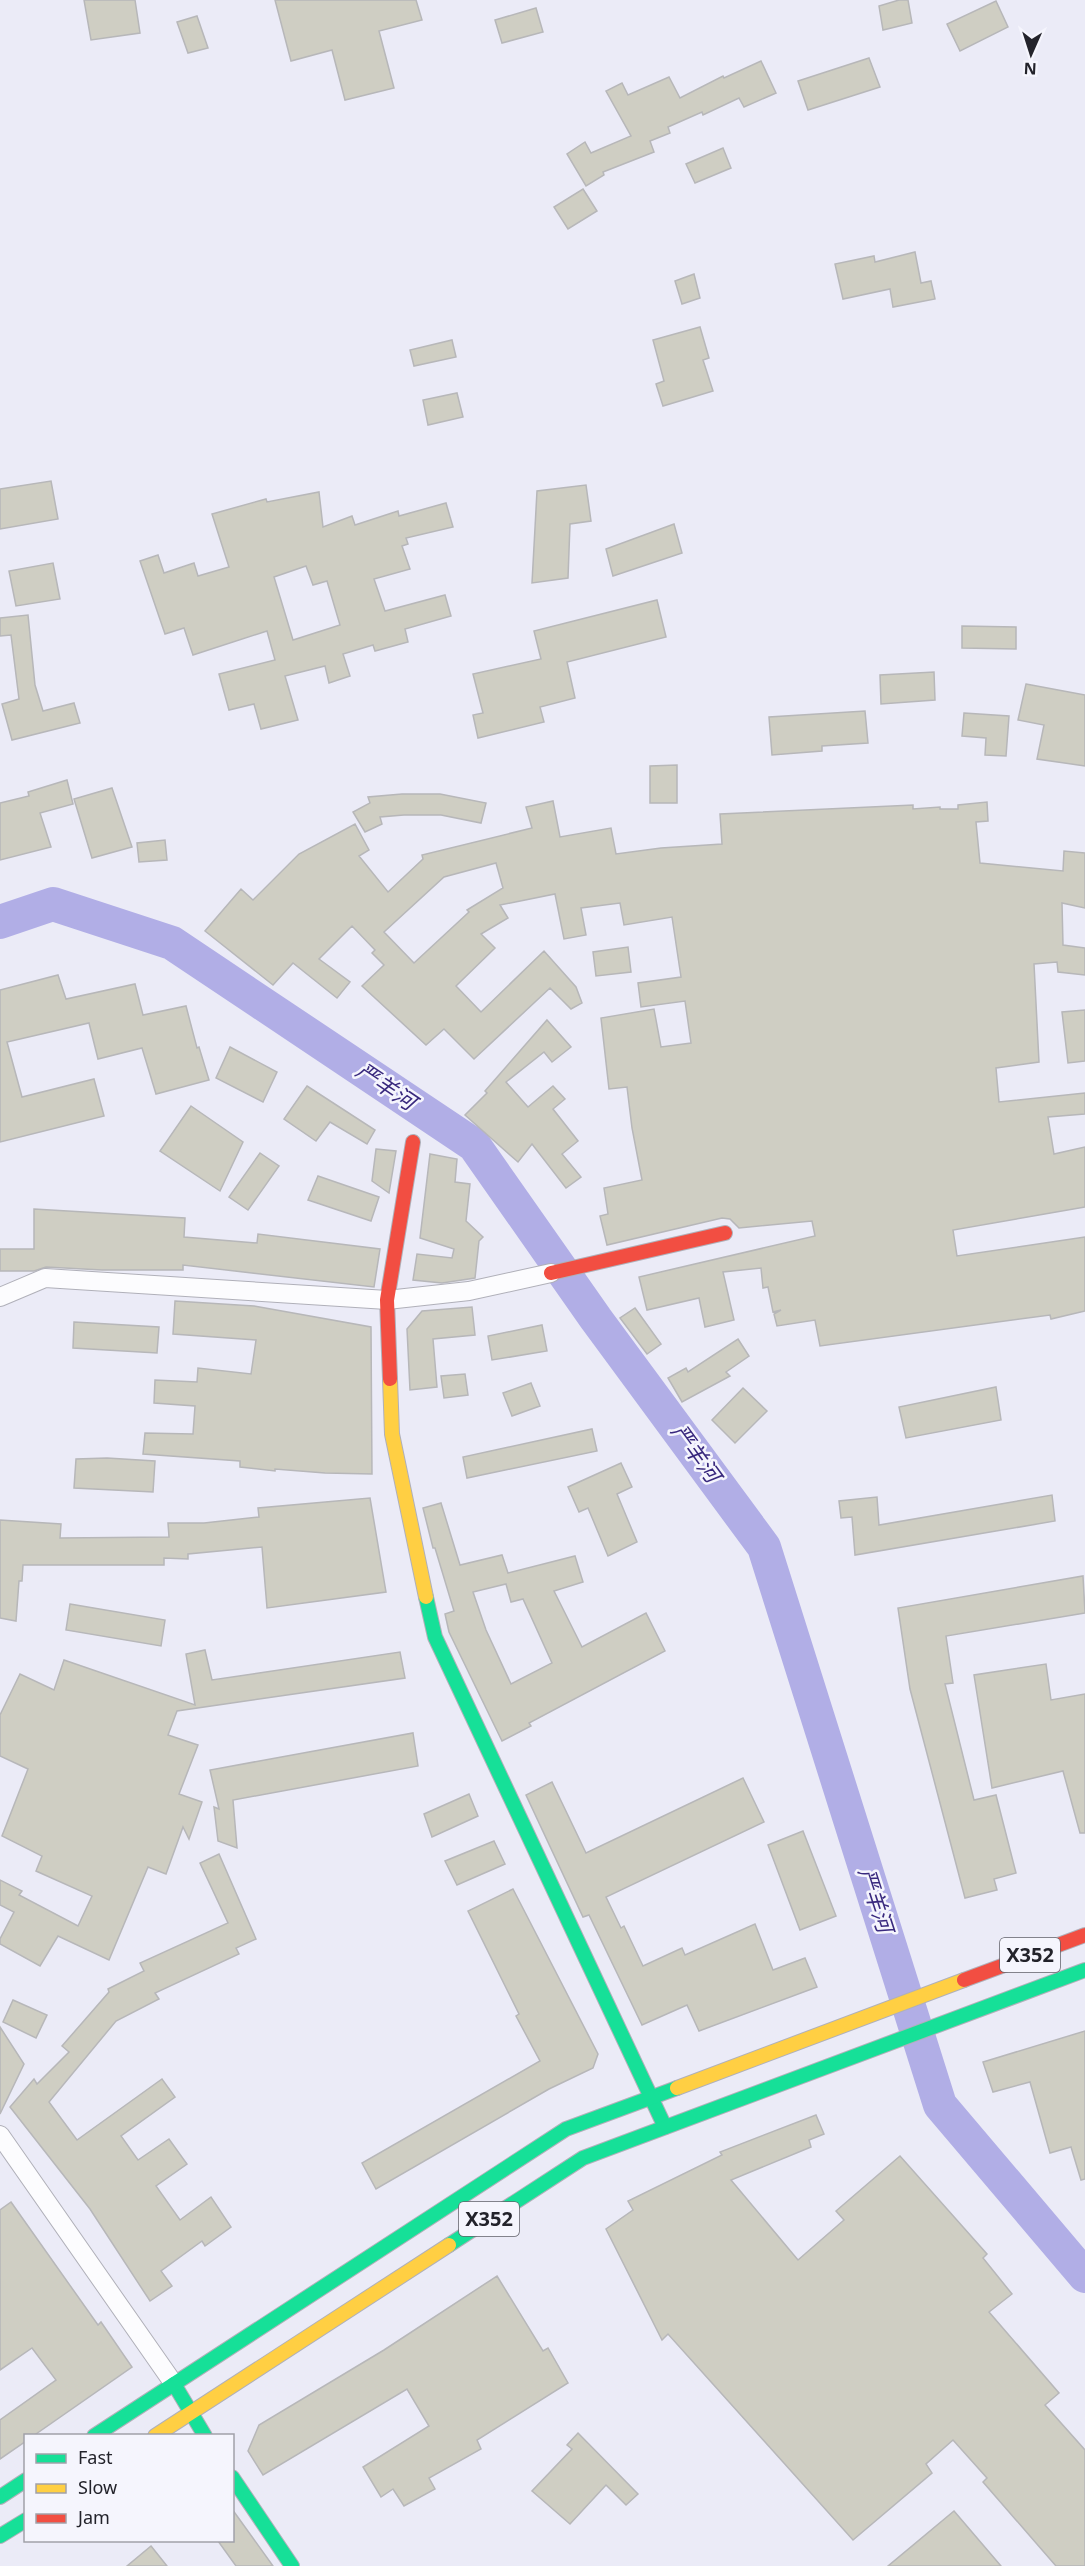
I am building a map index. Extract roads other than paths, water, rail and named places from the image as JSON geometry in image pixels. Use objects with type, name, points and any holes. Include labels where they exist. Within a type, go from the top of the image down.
[{"type":"main road","points":[[412,1142],[387,1300],[392,1434],[435,1637],[665,2127]]},
{"type":"main road","points":[[551,1273],[725,1233]]},
{"type":"main road","name":"X352","points":[[97,2434],[566,2130],[1085,1935]]},
{"type":"main road","name":"X352","points":[[158,2434],[583,2158],[1085,1970]]},
{"type":"main road","points":[[174,2384],[204,2434]]},
{"type":"main road","points":[[234,2480],[292,2566]]},
{"type":"main road","points":[[0,2497],[24,2481]]},
{"type":"main road","points":[[0,2536],[24,2521]]},
{"type":"street","points":[[0,1297],[45,1278],[387,1300],[469,1291],[551,1273]]},
{"type":"street","points":[[0,2134],[174,2384]]},
{"type":"waterway","name":"严羊河","points":[[0,922],[53,904],[172,943],[474,1145],[596,1319],[764,1547],[940,2105],[1085,2276]]}]
